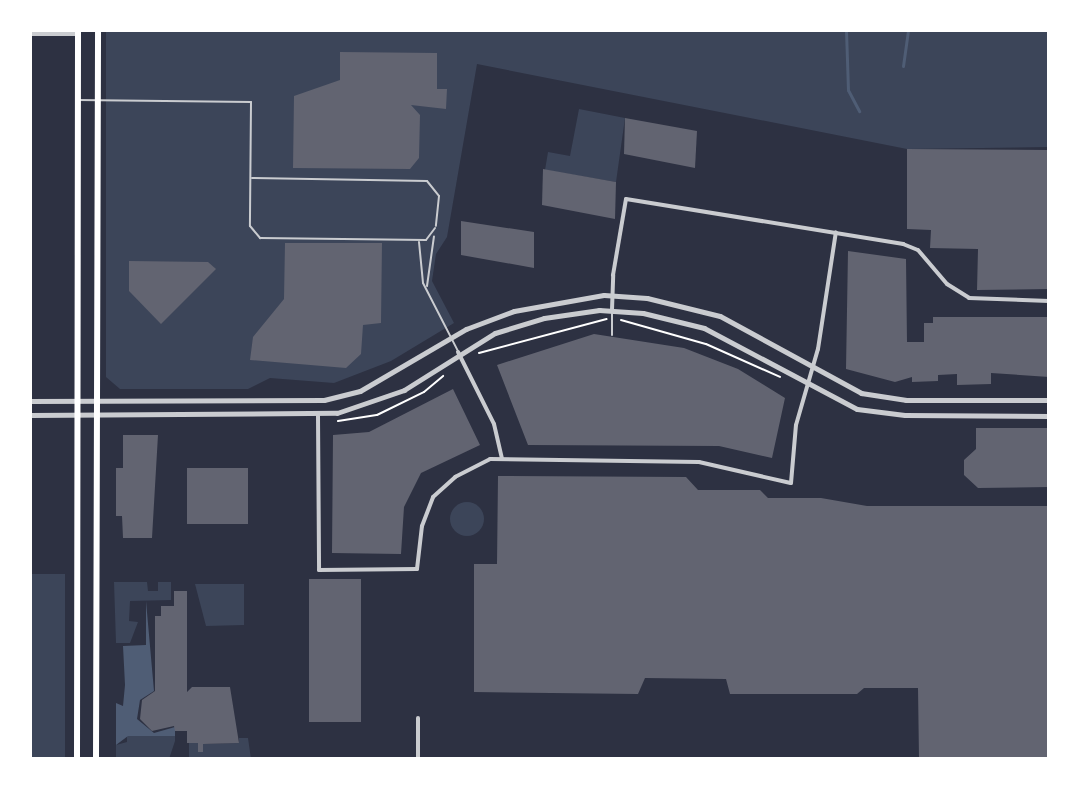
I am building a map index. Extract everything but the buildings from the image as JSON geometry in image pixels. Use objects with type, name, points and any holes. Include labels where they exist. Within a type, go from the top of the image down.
[{"type":"main road","points":[[96,759],[98,30]]},
{"type":"main road","points":[[77,759],[78,32]]},
{"type":"street","points":[[30,34],[78,32]]},
{"type":"street","points":[[612,310],[626,199],[836,232],[918,250],[947,284],[969,298],[1049,301]]},
{"type":"street","points":[[318,416],[319,570],[417,569],[422,526],[433,497],[466,470],[502,458],[699,462],[791,483],[796,425],[812,369],[836,232]]},
{"type":"street","points":[[30,401],[324,400],[360,391],[450,337],[514,311],[612,295],[702,310],[838,384],[883,398],[1049,400]]},
{"type":"street","points":[[30,415],[318,416],[375,403],[458,352],[544,318],[612,310],[704,328],[857,409],[894,414],[1049,416]]},
{"type":"street","points":[[458,352],[494,424],[502,458]]},
{"type":"street","points":[[418,718],[418,759]]},
{"type":"lane","points":[[78,100],[251,102],[250,226],[264,239],[418,240],[430,239],[435,228]]},
{"type":"lane","points":[[250,178],[427,181],[439,196],[427,286]]},
{"type":"lane","points":[[418,240],[427,286],[458,352]]},
{"type":"lane","points":[[612,310],[612,335]]},
{"type":"path","points":[[318,416],[331,422],[377,415],[424,392],[463,361],[488,349],[612,319],[706,344],[776,377],[790,375]]},
{"type":"shaded area","points":[[106,30],[1049,30],[1049,147],[907,149],[477,64],[447,237],[436,254],[432,281],[454,323],[391,361],[334,383],[270,378],[248,389],[120,389],[106,377]]},
{"type":"shaded area","points":[[579,109],[625,118],[616,182],[545,170],[548,152],[570,156]]},
{"type":"shaded area","points":[[467,502],[479,507],[484,519],[479,531],[467,536],[455,531],[450,519],[455,507]]},
{"type":"shaded area","points":[[30,574],[65,574],[65,759],[30,759]]},
{"type":"shaded area","points":[[114,582],[147,582],[148,591],[158,591],[158,582],[171,582],[171,600],[130,601],[129,621],[138,622],[130,643],[116,643]]},
{"type":"shaded area","points":[[195,584],[244,584],[244,625],[206,626]]},
{"type":"shaded area","points":[[146,601],[154,691],[140,700],[137,719],[154,733],[175,727],[175,736],[128,736],[116,745],[116,703],[123,706],[125,685],[123,646],[146,645]]},
{"type":"shaded area","points":[[127,736],[175,736],[175,741],[169,759],[116,759],[116,745],[127,742]]},
{"type":"shaded area","points":[[239,738],[248,738],[251,759],[189,759],[189,743],[198,743],[203,752],[203,744],[239,743]]},
{"type":"waterway","points":[[846,30],[848,90],[859,111]]},
{"type":"waterway","points":[[903,66],[908,30]]}]
